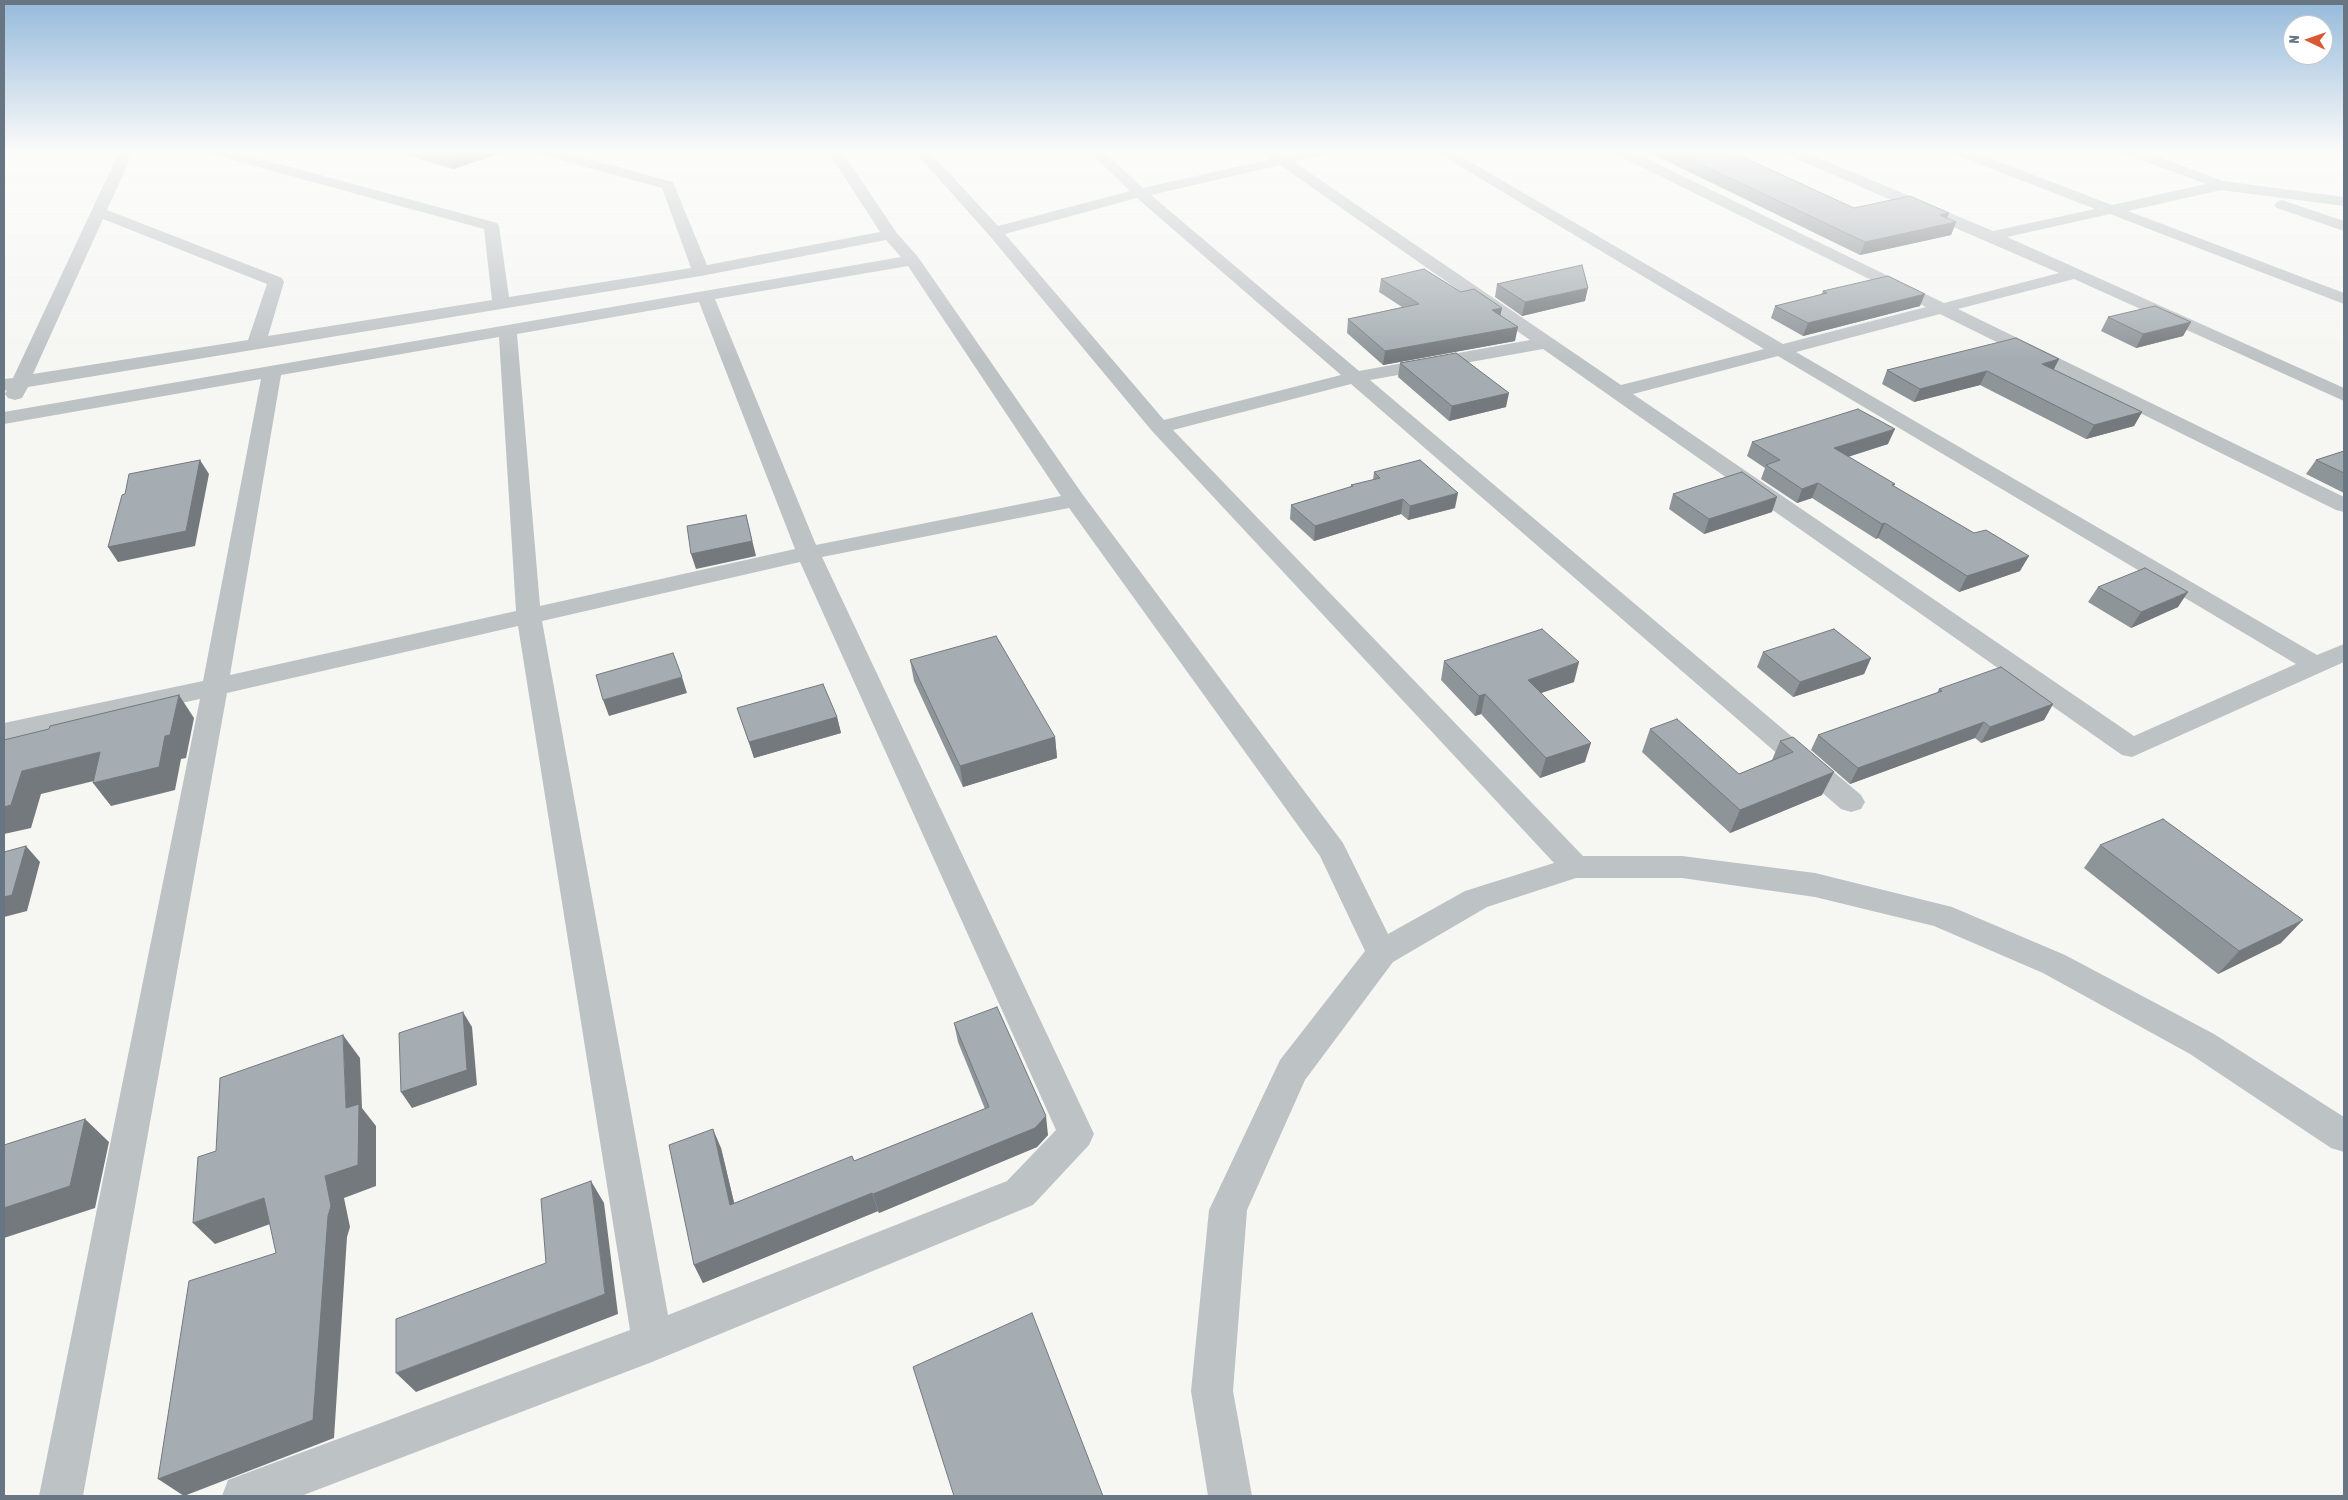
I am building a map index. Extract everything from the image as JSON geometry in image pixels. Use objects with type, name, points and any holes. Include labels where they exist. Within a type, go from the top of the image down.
[{"type":"street","points":[[95,220],[12,383],[4,419],[272,372],[504,317],[703,283],[890,235]]},
{"type":"street","points":[[119,220],[276,282],[256,344]]},
{"type":"street","points":[[469,220],[491,226],[504,317],[529,616],[652,1342]]},
{"type":"street","points":[[244,1496],[652,1342],[1020,1193],[1076,1134],[808,553],[703,283],[680,220]]},
{"type":"street","points":[[880,220],[890,235],[912,260],[1075,500],[1332,851],[1382,953]]},
{"type":"street","points":[[984,220],[1159,427],[1576,867]]},
{"type":"street","points":[[995,232],[1040,220]]},
{"type":"street","points":[[1172,220],[1851,802]]},
{"type":"street","points":[[1369,220],[2132,748],[2344,652]]},
{"type":"street","points":[[1559,220],[2316,665]]},
{"type":"street","points":[[1762,220],[2344,505]]},
{"type":"street","points":[[1953,220],[2344,394]]},
{"type":"street","points":[[1991,236],[2064,220]]},
{"type":"street","points":[[2135,220],[2344,300]]},
{"type":"street","points":[[2326,220],[2344,226]]},
{"type":"street","points":[[12,383],[256,344],[504,317],[703,283],[912,260]]},
{"type":"street","points":[[1618,392],[2075,274]]},
{"type":"street","points":[[1159,427],[1355,377],[1546,343]]},
{"type":"street","points":[[61,1496],[216,688],[272,372]]},
{"type":"street","points":[[4,732],[216,688],[808,553],[1075,500]]},
{"type":"street","points":[[1230,1496],[1212,1391],[1228,1210],[1292,1071],[1382,953],[1476,899],[1576,867],[1682,867],[1814,885],[1941,916],[2054,964],[2202,1044],[2344,1136]]},
{"type":"building","points":[[1819,220],[1951,220],[1956,222],[1865,242]]},
{"type":"building","points":[[1582,265],[1588,288],[1525,302],[1497,284]]},
{"type":"building","points":[[1424,269],[1461,292],[1474,289],[1502,308],[1492,310],[1518,327],[1385,351],[1348,319],[1419,304],[1381,279]]},
{"type":"building","points":[[1888,276],[1925,294],[1808,323],[1775,306],[1827,293],[1823,291]]},
{"type":"building","points":[[2155,306],[2191,322],[2143,334],[2108,317]]},
{"type":"building","points":[[2016,338],[2059,359],[2042,364],[2142,412],[2094,425],[1987,371],[1920,389],[1887,370]]},
{"type":"building","points":[[1456,353],[1509,393],[1452,406],[1400,363]]},
{"type":"building","points":[[1858,409],[1895,429],[1834,448],[1895,484],[1892,485],[1974,533],[1986,530],[2029,556],[1967,576],[1885,523],[1882,524],[1818,483],[1802,489],[1766,465],[1780,460],[1752,442]]},
{"type":"building","points":[[2344,451],[2344,473],[2316,460]]},
{"type":"building","points":[[200,460],[186,531],[108,547],[122,495],[125,494],[129,474]]},
{"type":"building","points":[[1420,460],[1458,493],[1410,506],[1403,499],[1315,526],[1291,505],[1353,486],[1351,485],[1380,478],[1374,472]]},
{"type":"building","points":[[1742,472],[1777,497],[1709,519],[1673,494]]},
{"type":"building","points":[[746,515],[752,541],[691,554],[687,526]]},
{"type":"building","points":[[2145,568],[2188,592],[2141,612],[2098,587]]},
{"type":"building","points":[[1542,629],[1579,662],[1528,680],[1591,743],[1546,758],[1485,694],[1479,696],[1444,661]]},
{"type":"building","points":[[1834,629],[1871,658],[1800,682],[1763,652]]},
{"type":"building","points":[[996,636],[1055,737],[960,766],[910,660]]},
{"type":"building","points":[[673,653],[682,677],[603,700],[596,675]]},
{"type":"building","points":[[2001,667],[2053,704],[1990,727],[1984,722],[1858,768],[1818,735],[1942,691],[1939,689]]},
{"type":"building","points":[[823,684],[837,717],[749,742],[737,708]]},
{"type":"building","points":[[179,695],[170,735],[165,736],[159,767],[93,783],[100,752],[22,771],[11,805],[4,807],[4,740],[49,729],[50,726]]},
{"type":"building","points":[[1677,719],[1739,774],[1793,752],[1780,741],[1793,737],[1834,772],[1740,810],[1650,729]]},
{"type":"building","points":[[2163,819],[2303,920],[2239,951],[2100,845]]},
{"type":"building","points":[[26,846],[12,895],[4,897],[4,852]]},
{"type":"building","points":[[997,1007],[1046,1116],[1035,1128],[694,1265],[669,1145],[713,1129],[730,1205],[852,1156],[854,1161],[989,1107],[954,1023]]},
{"type":"building","points":[[463,1012],[467,1070],[401,1092],[399,1033]]},
{"type":"building","points":[[343,1035],[346,1108],[359,1104],[358,1165],[325,1176],[331,1206],[328,1216],[313,1420],[158,1479],[189,1281],[276,1253],[264,1198],[193,1223],[198,1157],[216,1151],[220,1078]]},
{"type":"building","points":[[85,1119],[70,1186],[4,1208],[4,1145]]},
{"type":"building","points":[[591,1181],[605,1294],[396,1373],[396,1319],[546,1263],[541,1199]]},
{"type":"building","points":[[1032,1313],[1103,1496],[954,1496],[913,1367]]}]
